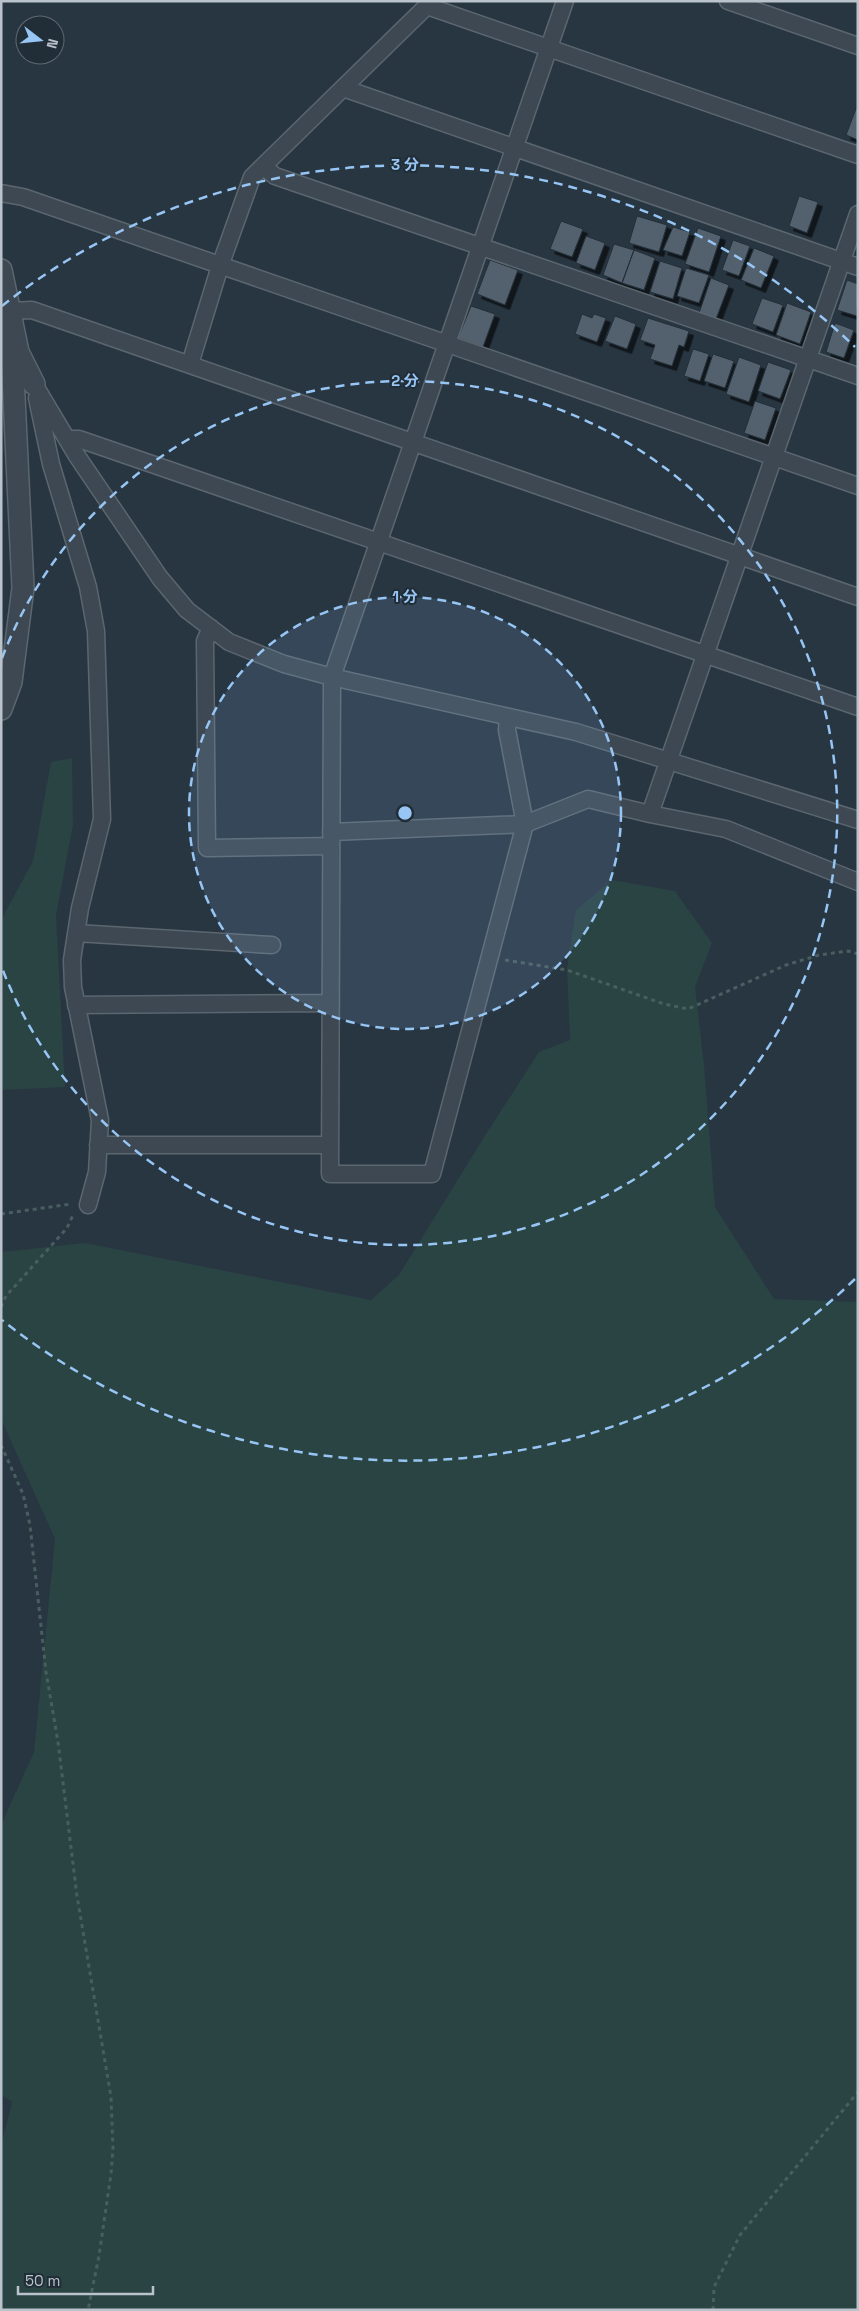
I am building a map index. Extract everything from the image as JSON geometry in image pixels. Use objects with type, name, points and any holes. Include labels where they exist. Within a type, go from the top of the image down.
[{"type":"street","points":[[508,717],[507,730],[525,824],[432,1174],[330,1174],[332,677],[565,1]]},
{"type":"street","points":[[728,1],[858,46]]},
{"type":"street","points":[[190,364],[220,266],[252,176],[429,4],[549,48],[858,155]]},
{"type":"street","points":[[343,88],[858,267]]},
{"type":"street","points":[[263,166],[275,176],[858,376]]},
{"type":"street","points":[[1,193],[23,197],[446,345],[858,486]]},
{"type":"street","points":[[650,814],[858,214]]},
{"type":"street","points":[[1,270],[18,352],[34,384],[67,439],[160,578],[187,610],[229,642],[284,664],[332,677],[576,732],[858,820]]},
{"type":"street","points":[[10,311],[32,310],[858,597]]},
{"type":"street","points":[[1,709],[11,682],[23,588],[10,311]]},
{"type":"street","points":[[34,384],[51,464],[88,586],[96,632],[102,819],[80,908],[72,960],[72,986],[100,1120],[97,1172],[85,1203]]},
{"type":"street","points":[[67,439],[79,439],[379,541],[858,708]]},
{"type":"street","points":[[211,628],[205,641],[207,848],[525,824],[588,799],[726,829],[858,882]]},
{"type":"street","points":[[76,933],[272,945]]},
{"type":"street","points":[[76,1005],[331,1003]]},
{"type":"street","points":[[98,1145],[330,1145]]},
{"type":"path","points":[[490,958],[567,970],[664,1004],[688,1009],[786,965],[819,955],[848,951],[858,954]]},
{"type":"path","points":[[1,1214],[85,1203]]},
{"type":"path","points":[[1,1307],[6,1296],[67,1228],[76,1210],[85,1203]]},
{"type":"path","points":[[1,1445],[23,1494],[30,1525],[46,1672],[58,1742],[77,1896],[111,2097],[113,2148],[111,2174],[99,2256],[88,2310]]},
{"type":"path","points":[[713,2310],[714,2287],[740,2235],[858,2092]]},
{"type":"green space","points":[[72,758],[73,825],[56,915],[65,1087],[1,1090],[1,920],[33,861],[51,762]]},
{"type":"green space","points":[[612,880],[675,891],[712,943],[695,987],[704,1065],[715,1207],[774,1299],[858,1302],[858,2310],[1,2310],[1,2146],[12,2102],[1,2095],[1,1825],[34,1752],[55,1539],[1,1419],[1,1252],[85,1243],[371,1300],[399,1275],[539,1052],[570,1040],[567,969],[576,910]]},
{"type":"building","points":[[858,106],[858,140],[846,135]]},
{"type":"building","points":[[799,196],[818,202],[807,233],[789,226]]},
{"type":"building","points":[[637,216],[667,225],[659,252],[629,243]]},
{"type":"building","points":[[561,221],[583,229],[572,257],[550,249]]},
{"type":"building","points":[[673,227],[690,232],[682,256],[663,250]]},
{"type":"building","points":[[698,228],[721,236],[709,272],[685,264]]},
{"type":"building","points":[[586,236],[605,243],[595,270],[576,263]]},
{"type":"building","points":[[733,240],[750,246],[739,276],[722,270]]},
{"type":"building","points":[[614,244],[634,250],[622,283],[603,275]]},
{"type":"building","points":[[754,248],[774,256],[761,288],[741,280]]},
{"type":"building","points":[[634,250],[655,258],[644,290],[622,283]]},
{"type":"building","points":[[490,260],[518,270],[505,305],[477,294]]},
{"type":"building","points":[[660,261],[682,268],[673,299],[650,292]]},
{"type":"building","points":[[686,268],[709,275],[699,303],[677,296]]},
{"type":"building","points":[[711,278],[729,285],[716,319],[699,313]]},
{"type":"building","points":[[847,280],[858,284],[857,316],[837,310]]},
{"type":"building","points":[[762,298],[783,305],[773,332],[752,324]]},
{"type":"building","points":[[787,303],[811,312],[800,344],[776,335]]},
{"type":"building","points":[[471,306],[495,314],[483,347],[458,338]]},
{"type":"building","points":[[582,314],[592,318],[594,314],[606,318],[597,342],[575,334]]},
{"type":"building","points":[[615,316],[636,324],[627,349],[605,341]]},
{"type":"building","points":[[648,318],[689,331],[684,347],[679,345],[672,366],[650,359],[655,345],[640,340]]},
{"type":"building","points":[[835,323],[854,330],[844,358],[826,352]]},
{"type":"building","points":[[693,349],[709,354],[700,381],[684,376]]},
{"type":"building","points":[[713,354],[734,361],[725,388],[704,381]]},
{"type":"building","points":[[739,357],[761,365],[749,402],[726,394]]},
{"type":"building","points":[[768,362],[791,370],[780,399],[758,391]]},
{"type":"building","points":[[755,401],[776,408],[765,440],[744,433]]}]
